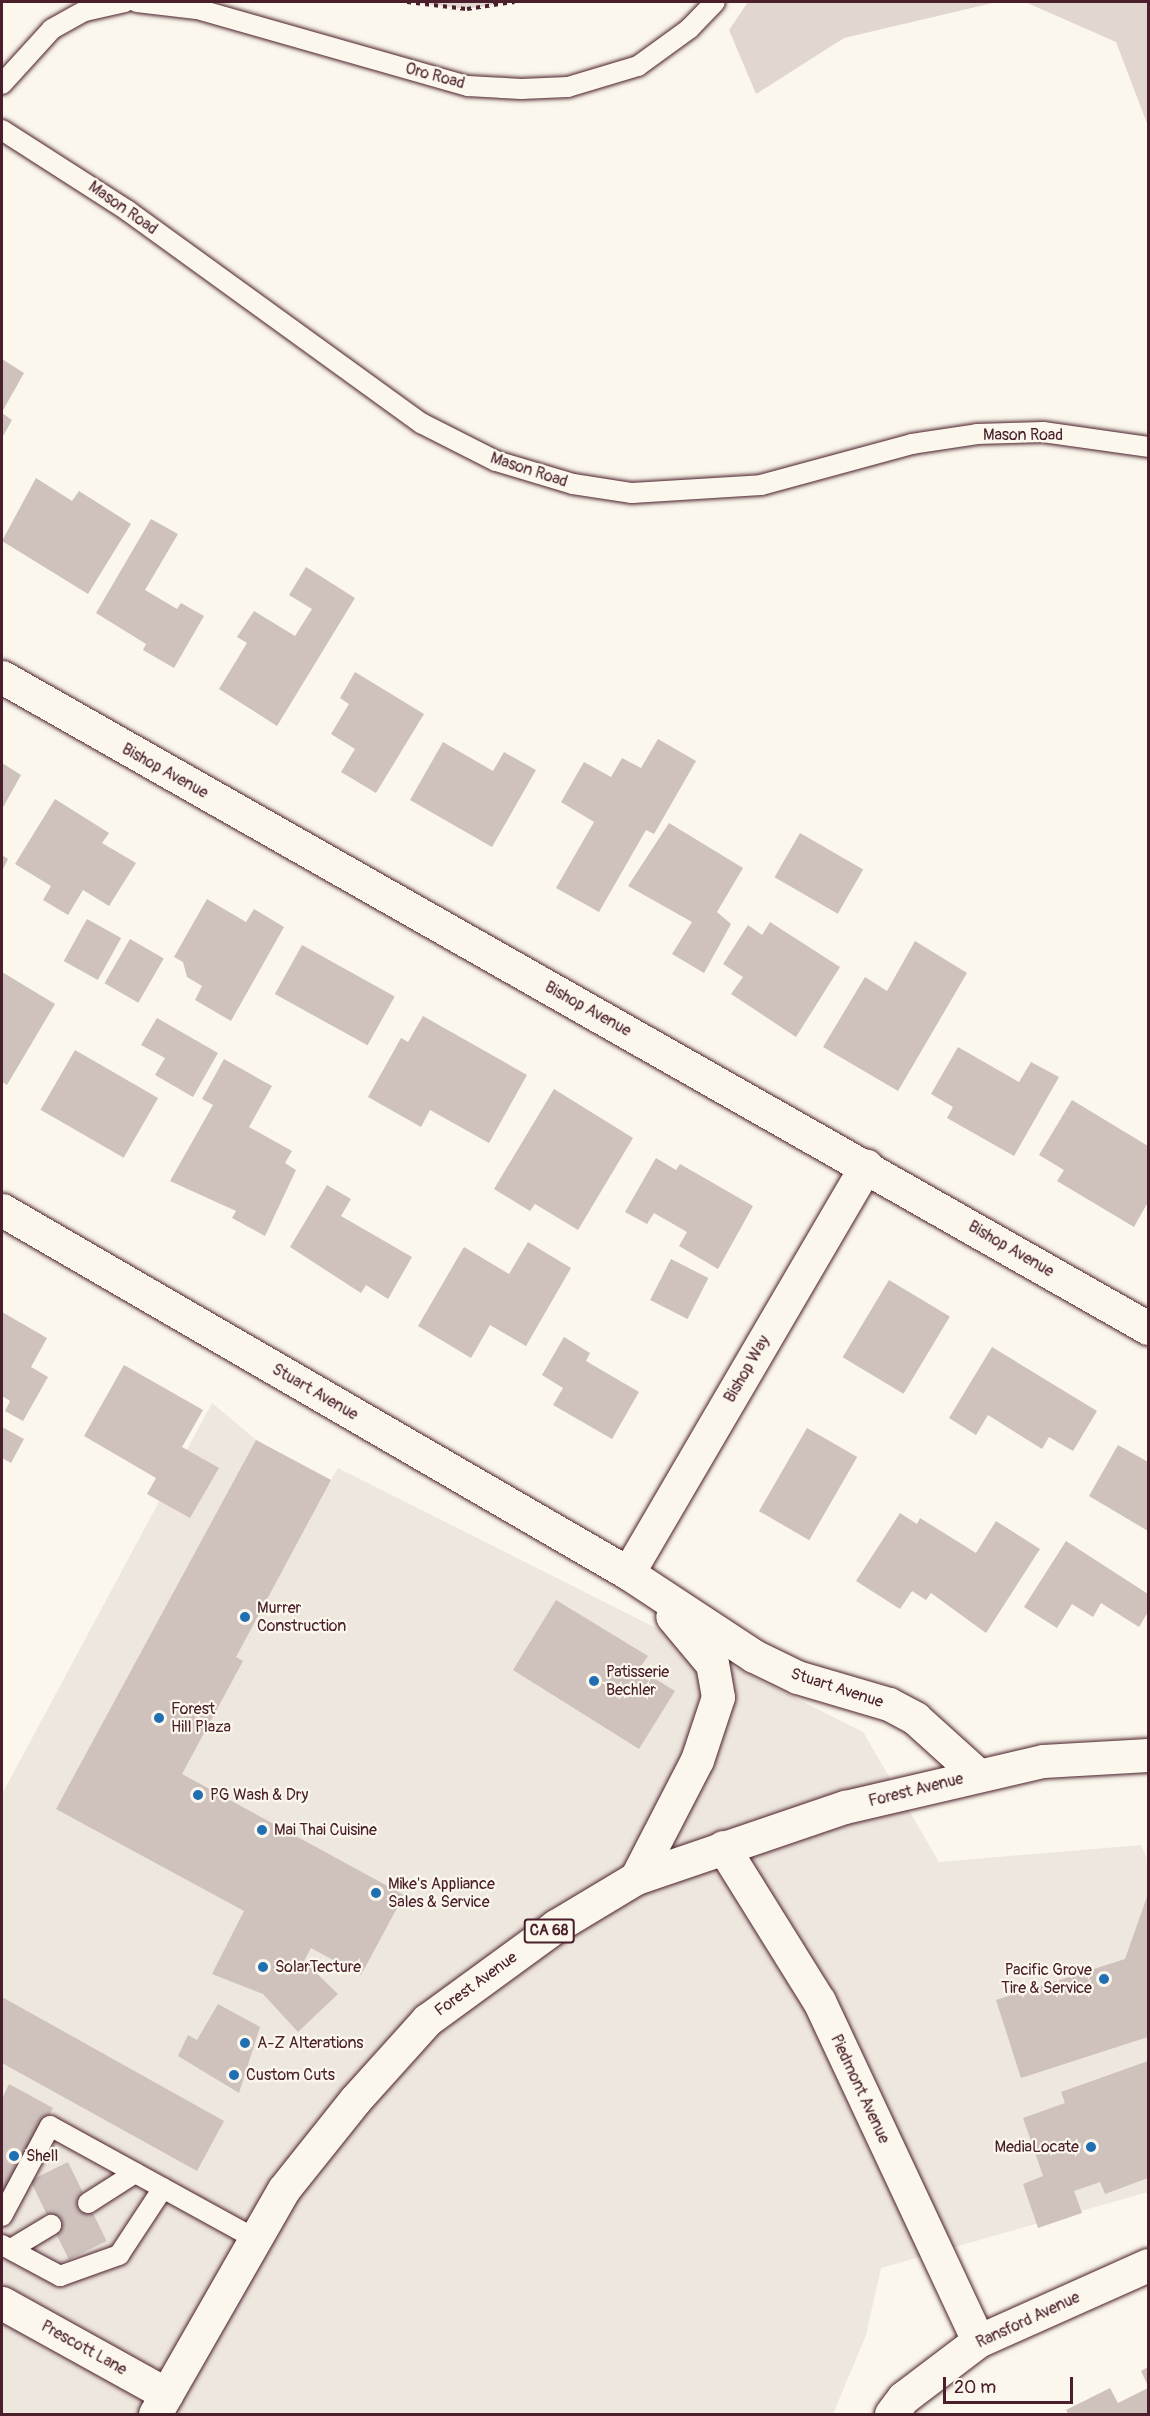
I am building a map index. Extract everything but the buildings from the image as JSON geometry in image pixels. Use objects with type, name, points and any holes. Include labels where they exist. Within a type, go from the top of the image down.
[{"type":"street","name":"Bishop Avenue","points":[[14,685],[866,1165],[1149,1328]]},
{"type":"street","name":"Bishop Way","points":[[628,1573],[866,1165]]},
{"type":"street","name":"Stuart Avenue","points":[[2,1210],[628,1573],[765,1661],[915,1718],[978,1775]]},
{"type":"street","name":"Stuart Avenue","points":[[628,1573],[692,1636],[712,1664],[718,1697],[697,1760],[636,1878]]},
{"type":"street","name":"Forest Avenue","points":[[160,2404],[291,2180],[427,2020],[556,1926],[636,1878],[845,1807],[1043,1761],[1149,1755]]},
{"type":"street","name":"Piedmont Avenue","points":[[723,1847],[819,2001],[978,2341]]},
{"type":"street","name":"Ransford Avenue","points":[[891,2415],[903,2398],[978,2341],[1149,2265]]},
{"type":"street","name":"Prescott Lane","points":[[2,2303],[160,2404]]},
{"type":"lane","points":[[2,84],[52,29],[85,11],[124,2]]},
{"type":"lane","name":"Oro Road","points":[[137,2],[197,9],[468,86],[521,89],[568,87],[638,66],[689,29],[714,2]]},
{"type":"lane","name":"Mason Road","points":[[2,130],[128,211],[421,423],[496,461],[573,484],[632,493],[761,485],[912,444],[977,435],[1043,432],[1149,447]]},
{"type":"lane","points":[[2,2216],[50,2126],[255,2238]]},
{"type":"lane","points":[[88,2203],[135,2173]]},
{"type":"lane","points":[[6,2247],[60,2276],[119,2255],[163,2188]]},
{"type":"lane","points":[[6,2247],[51,2226]]},
{"type":"path","points":[[407,2],[467,9],[514,2]]},
{"type":"shaded area","points":[[407,2],[514,2],[467,9]]},
{"type":"shaded area","points":[[748,2],[997,2],[844,38],[756,94],[729,30]]},
{"type":"shaded area","points":[[1025,2],[1148,2],[1148,126],[1116,42]]},
{"type":"shaded area","points":[[212,1403],[256,1440],[331,1480],[338,1468],[863,1732],[939,1862],[1141,1845],[1148,1861],[1148,2192],[881,2268],[866,2335],[833,2414],[2,2414],[2,1794]]},
{"type":"place","name":"Murrer Construction","points":[[245,1617]]},
{"type":"place","name":"Patisserie Bechler","points":[[594,1681]]},
{"type":"place","name":"Forest Hill Plaza","points":[[159,1718]]},
{"type":"place","name":"PG Wash & Dry","points":[[198,1795]]},
{"type":"place","name":"Mai Thai Cuisine","points":[[262,1830]]},
{"type":"place","name":"Mike's Appliance Sales & Service","points":[[376,1893]]},
{"type":"place","name":"SolarTecture","points":[[263,1967]]},
{"type":"place","name":"Pacific Grove Tire & Service","points":[[1104,1979]]},
{"type":"place","name":"A-Z Alterations","points":[[245,2043]]},
{"type":"place","name":"Custom Cuts","points":[[234,2075]]},
{"type":"place","name":"MediaLocate","points":[[1091,2147]]},
{"type":"place","name":"Shell","points":[[14,2156]]}]
